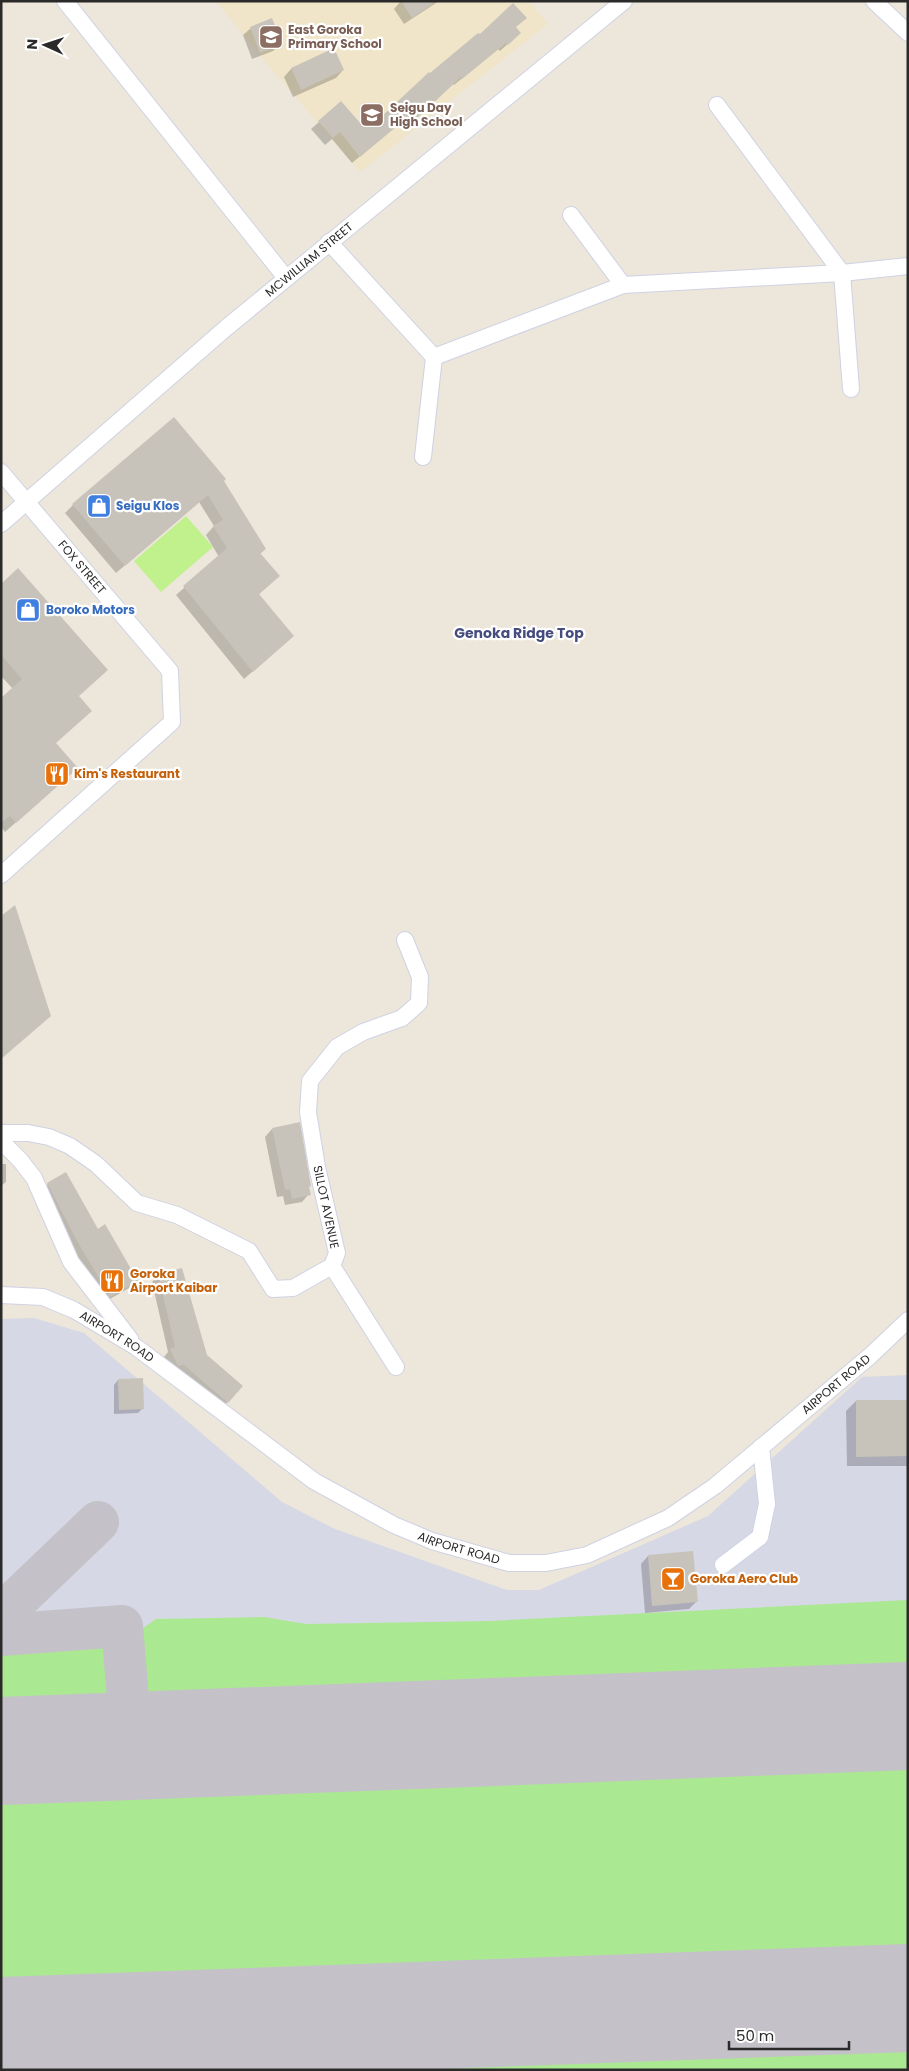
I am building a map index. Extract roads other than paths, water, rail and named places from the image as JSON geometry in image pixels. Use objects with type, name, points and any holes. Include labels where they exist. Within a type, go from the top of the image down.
[{"type":"street","points":[[65,1],[286,278]]},
{"type":"street","name":"MCWILLIAM STREET","points":[[1,524],[226,328],[624,1]]},
{"type":"street","points":[[874,1],[908,33]]},
{"type":"street","points":[[717,105],[842,273],[851,389]]},
{"type":"street","points":[[572,215],[623,286]]},
{"type":"street","points":[[329,242],[434,357],[423,457]]},
{"type":"street","points":[[434,357],[623,286],[842,273],[908,266]]},
{"type":"street","points":[[1,472],[26,503]]},
{"type":"street","name":"FOX STREET","points":[[1,875],[172,722],[170,671],[26,503]]},
{"type":"street","name":"SILLOT AVENUE","points":[[1,1133],[28,1133],[49,1137],[70,1146],[96,1164],[137,1203],[177,1215],[249,1250],[273,1289],[293,1288],[332,1266],[337,1253],[317,1167],[308,1112],[310,1081],[337,1047],[364,1032],[402,1018],[419,1003],[420,977],[405,940]]},
{"type":"street","points":[[1,1141],[20,1160],[34,1178],[71,1262],[136,1347]]},
{"type":"street","points":[[332,1266],[396,1367]]},
{"type":"street","name":"AIRPORT ROAD","points":[[1,1295],[42,1297],[74,1310],[136,1347],[314,1481],[394,1525],[432,1541],[509,1563],[546,1563],[587,1555],[668,1518],[715,1486],[870,1356],[908,1320]]},
{"type":"street","points":[[723,1565],[760,1538],[767,1504],[761,1447]]},
{"type":"place","name":"East Goroka Primary School","points":[[271,37]]},
{"type":"place","name":"Seigu Day High School","points":[[372,115]]},
{"type":"place","name":"Seigu Klos","points":[[99,506]]},
{"type":"place","name":"Boroko Motors","points":[[28,610]]},
{"type":"place","name":"Kim's Restaurant","points":[[57,774]]},
{"type":"place","name":"Goroka Airport Kaibar","points":[[112,1281]]},
{"type":"place","name":"Goroka Aero Club","points":[[673,1579]]},
{"type":"district","name":"Genoka Ridge Top","points":[[519,633]]}]
